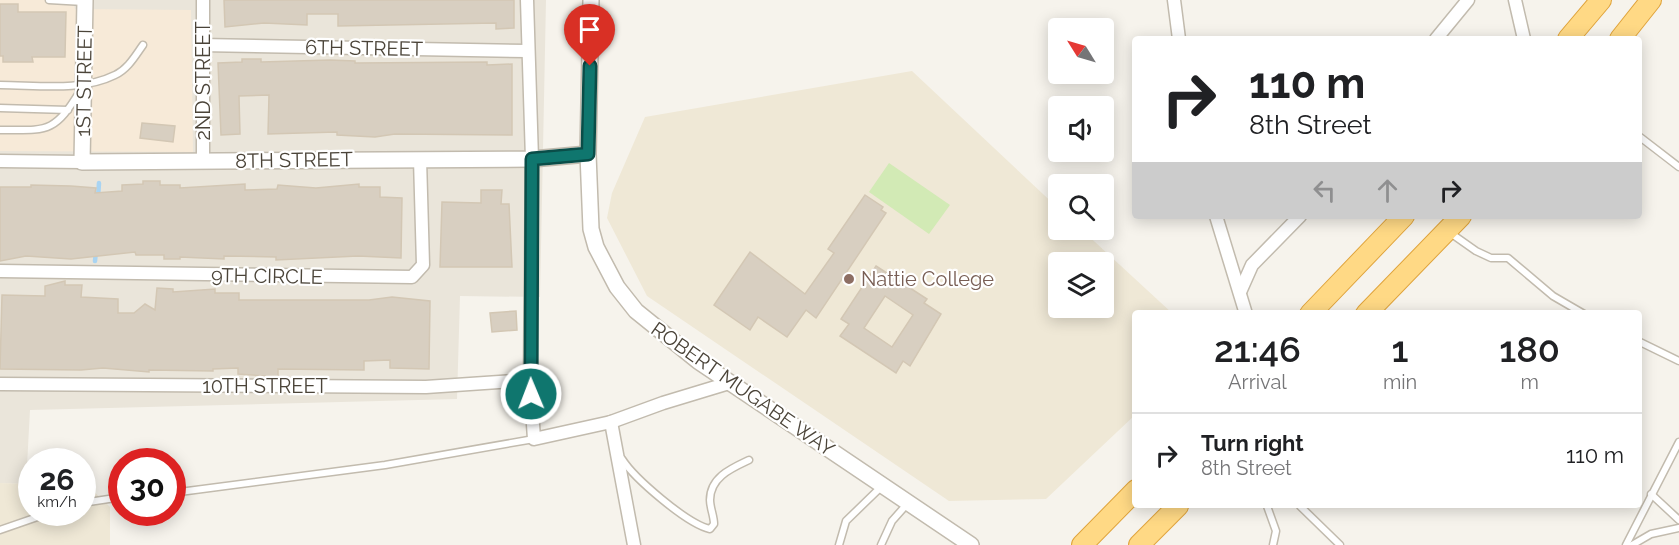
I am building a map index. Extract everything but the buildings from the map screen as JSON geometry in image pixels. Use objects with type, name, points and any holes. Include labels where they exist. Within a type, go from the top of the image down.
[{"type":"highway","points":[[1571,36],[1601,0]]},
{"type":"highway","points":[[1622,36],[1651,0]]},
{"type":"highway","points":[[1314,310],[1401,219]]},
{"type":"highway","points":[[1370,310],[1458,219]]},
{"type":"highway","points":[[1082,545],[1132,494]]},
{"type":"highway","points":[[1145,543],[1176,508]]},
{"type":"street","name":"2ND STREET","points":[[203,0],[201,45],[203,162]]},
{"type":"street","points":[[527,0],[532,159],[530,380],[534,439],[611,422],[729,383]]},
{"type":"street","name":"ROBERT MUGABE WAY","points":[[591,0],[588,154],[591,229],[596,247],[617,287],[636,311],[657,330],[729,383],[971,545]]},
{"type":"street","points":[[1174,0],[1179,36]]},
{"type":"street","points":[[1438,36],[1468,0]]},
{"type":"street","points":[[1515,0],[1523,36]]},
{"type":"street","name":"1ST STREET","points":[[82,162],[85,1]]},
{"type":"street","name":"6TH STREET","points":[[201,45],[527,51]]},
{"type":"street","name":"8TH STREET","points":[[0,161],[532,159],[588,154]]},
{"type":"street","name":"9TH CIRCLE","points":[[0,271],[412,277],[423,265],[420,159]]},
{"type":"street","points":[[1217,219],[1245,310]]},
{"type":"street","points":[[1240,292],[1252,265],[1297,219]]},
{"type":"street","name":"10TH STREET","points":[[0,384],[426,387],[530,380]]},
{"type":"street","points":[[611,422],[634,545]]},
{"type":"lane","points":[[49,0],[85,1]]},
{"type":"lane","points":[[0,85],[83,85],[116,75],[128,65],[143,45]]},
{"type":"lane","points":[[0,130],[40,130],[57,123],[83,85]]},
{"type":"lane","points":[[0,108],[68,110]]},
{"type":"lane","points":[[1642,139],[1679,167]]},
{"type":"lane","points":[[1446,231],[1491,258],[1508,258],[1553,296],[1577,310]]},
{"type":"lane","points":[[1642,343],[1679,361]]},
{"type":"lane","points":[[186,492],[385,465],[534,439]]},
{"type":"lane","points":[[1626,545],[1679,442]]},
{"type":"lane","points":[[616,455],[645,486],[710,529],[714,524],[710,500],[714,485],[730,469],[749,460]]},
{"type":"lane","points":[[839,545],[846,521],[883,486]]},
{"type":"lane","points":[[1651,494],[1679,520]]},
{"type":"lane","points":[[881,545],[892,521],[908,503]]},
{"type":"lane","points":[[1268,508],[1276,531],[1273,545]]},
{"type":"lane","points":[[1301,508],[1340,545]]},
{"type":"lane","points":[[0,530],[18,524]]},
{"type":"lane","points":[[1632,545],[1651,534],[1679,528]]},
{"type":"shaded area","points":[[0,0],[73,0],[75,9],[191,10],[193,152],[0,151]]},
{"type":"shaded area","points":[[73,0],[546,0],[540,297],[460,296],[457,399],[30,410],[28,448],[18,448],[18,484],[0,483],[0,151],[193,151],[74,9]]},
{"type":"shaded area","name":"Nattie College","points":[[912,71],[1048,199],[1048,240],[1093,240],[1106,252],[1048,252],[1048,318],[1114,318],[1114,260],[1169,310],[1132,310],[1132,418],[1046,499],[949,501],[647,296],[607,218],[612,193],[645,117]]},
{"type":"shaded area","points":[[0,483],[18,484],[18,526],[96,526],[96,494],[108,505],[110,545],[0,545]]},
{"type":"green space","points":[[889,163],[950,205],[929,234],[869,192]]},
{"type":"waterway","points":[[98,198],[99,183]]},
{"type":"waterway","points":[[95,261],[96,251]]},
{"type":"place","name":"Nattie College","points":[[849,279]]},
{"type":"route","points":[[531,394],[532,159],[588,154],[590,66]]}]
